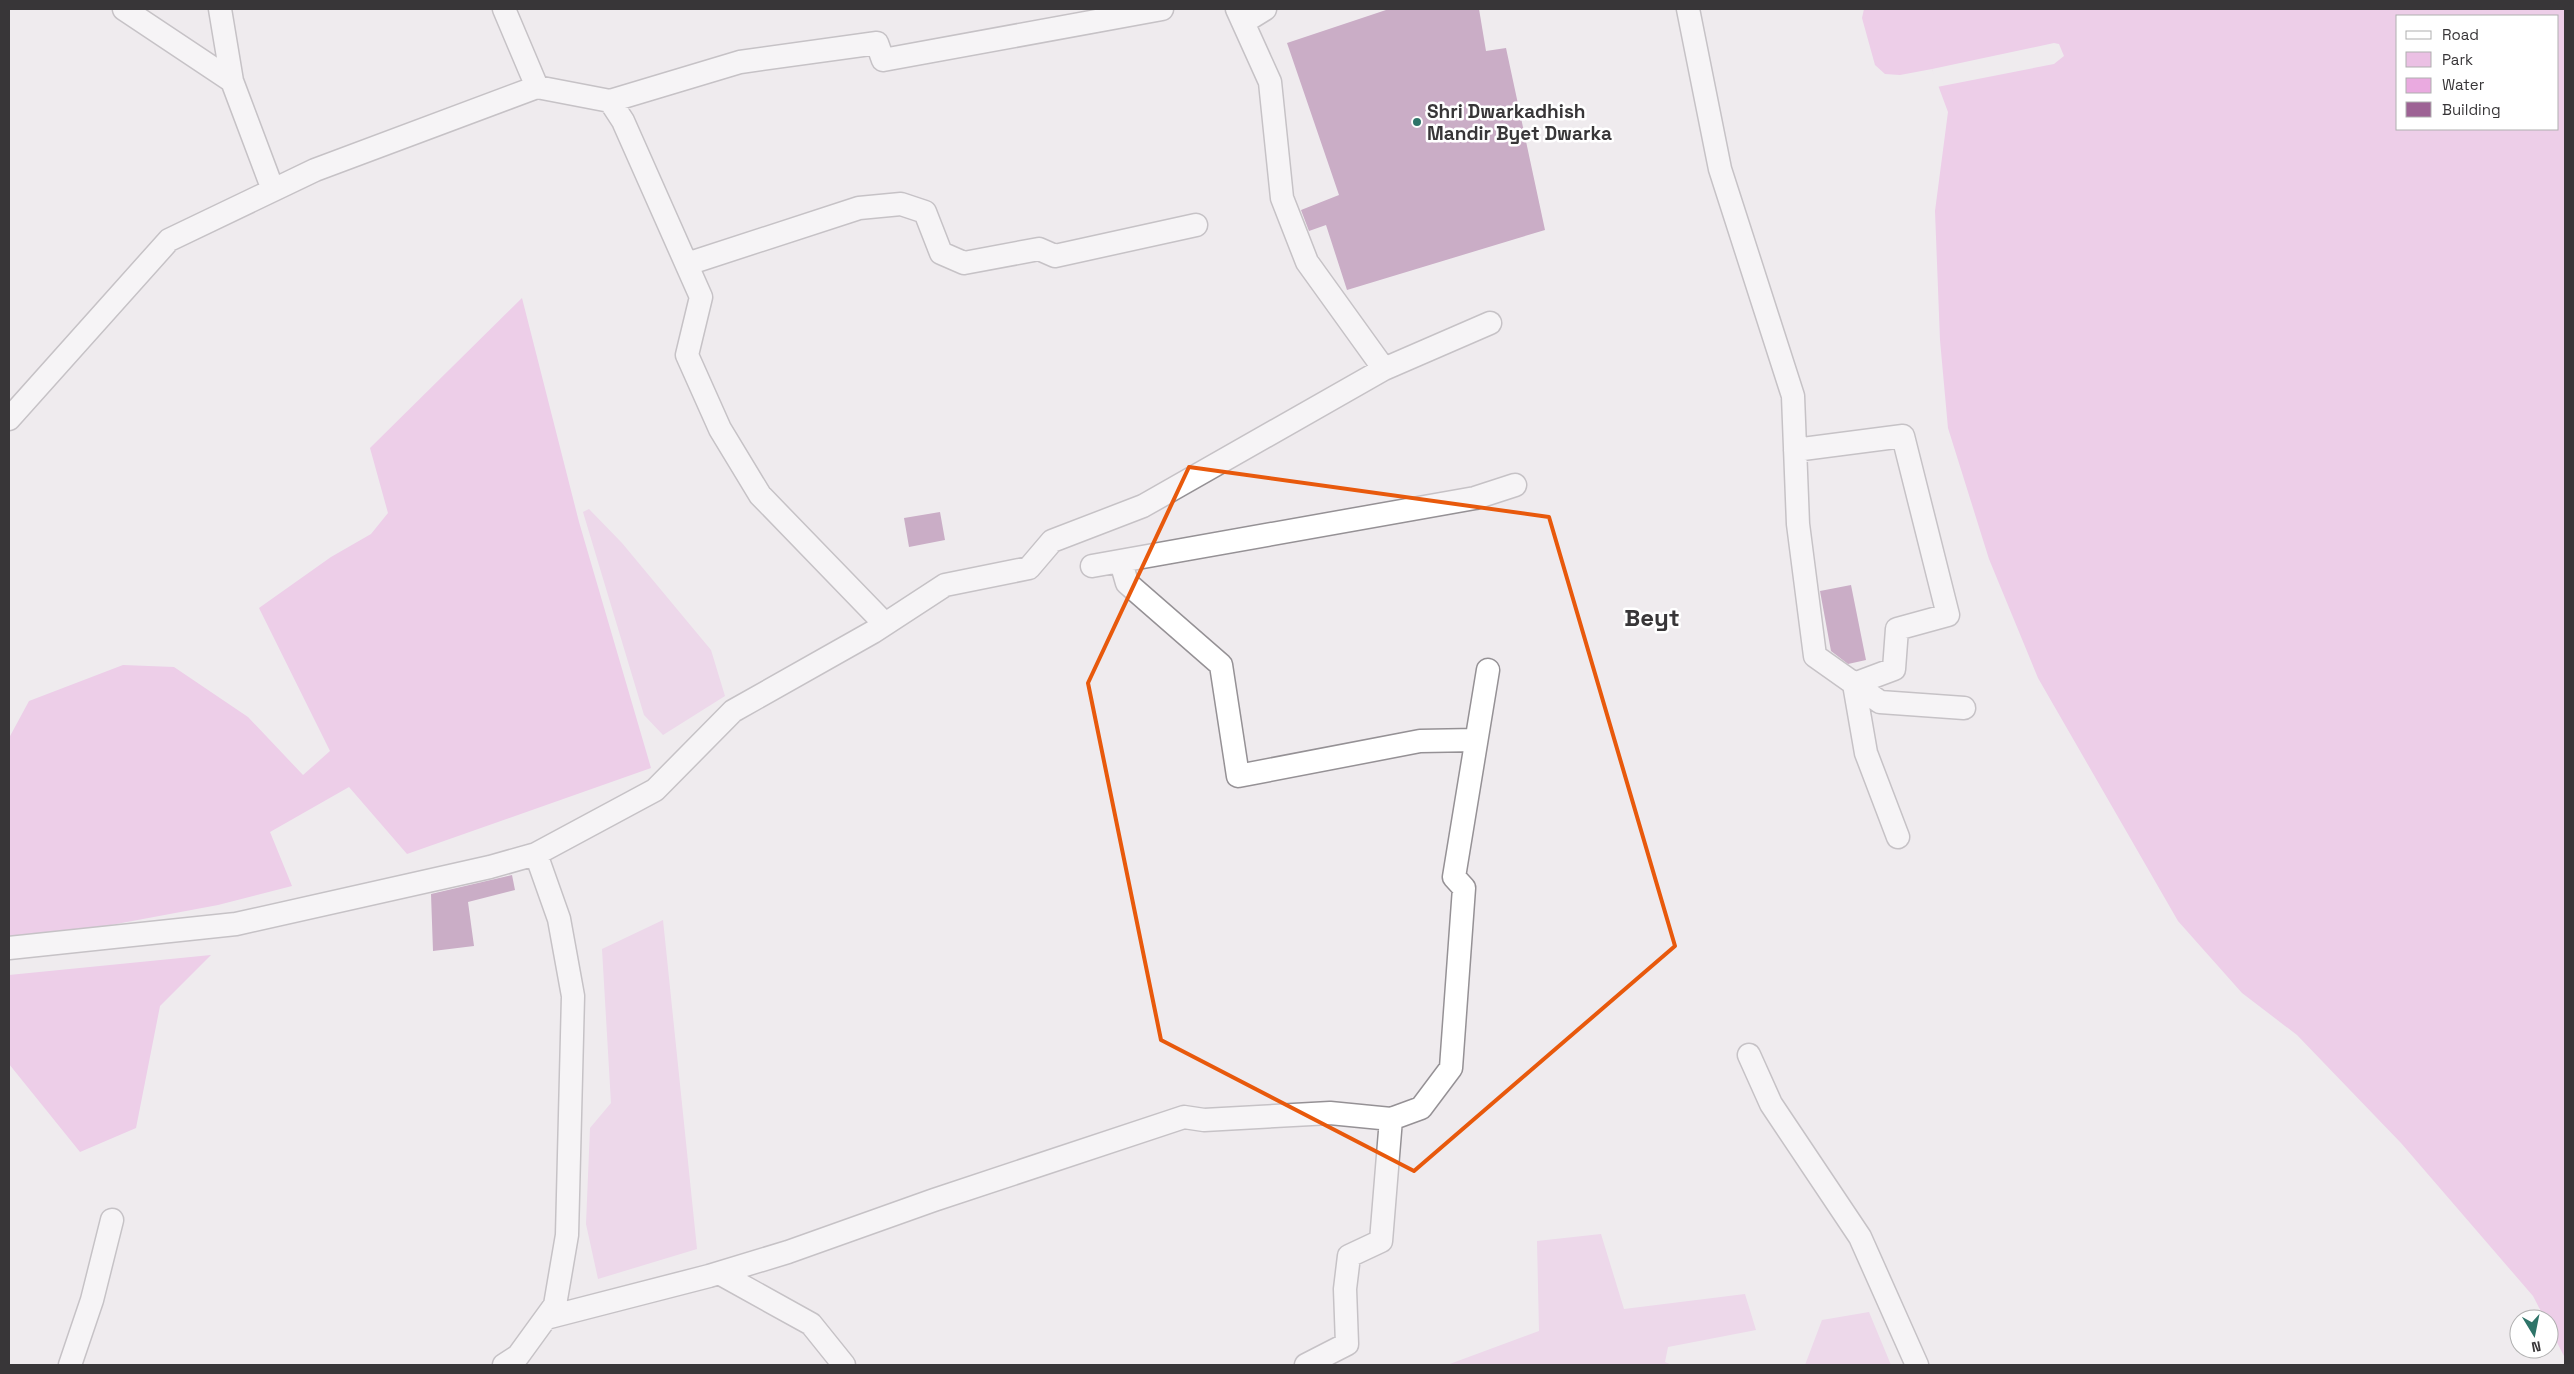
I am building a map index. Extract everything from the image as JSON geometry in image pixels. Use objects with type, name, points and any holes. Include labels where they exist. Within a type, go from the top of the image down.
[{"type":"street","points":[[124,9],[232,81]]},
{"type":"street","points":[[220,9],[232,81],[273,190]]},
{"type":"street","points":[[504,9],[537,87]]},
{"type":"street","points":[[9,419],[169,240],[315,170],[537,87],[610,101],[740,62],[877,43],[883,60],[1162,9]]},
{"type":"street","points":[[1265,9],[1241,15],[1270,82],[1282,198],[1306,262],[1384,369]]},
{"type":"street","points":[[1688,9],[1720,169],[1793,396],[1798,524],[1815,656],[1880,702],[1964,708]]},
{"type":"street","points":[[610,101],[623,121],[702,296],[687,355],[720,430],[760,495],[885,624]]},
{"type":"street","points":[[686,264],[859,208],[901,204],[925,212],[941,253],[964,263],[1039,249],[1055,256],[1196,225]]},
{"type":"street","points":[[9,948],[236,924],[490,867],[536,854],[655,790],[733,711],[885,624],[945,585],[1029,568],[1052,541],[1143,506],[1384,369],[1490,323]]},
{"type":"street","points":[[1795,450],[1903,436],[1918,489],[1948,615],[1897,629],[1894,669],[1854,684]]},
{"type":"street","points":[[1092,566],[1475,498],[1515,486]]},
{"type":"street","points":[[1121,562],[1127,582],[1221,665],[1238,776],[1420,741],[1476,740]]},
{"type":"street","points":[[546,1318],[719,1273],[788,1252],[934,1200],[1184,1117],[1204,1120],[1330,1113],[1391,1119],[1421,1108],[1451,1068],[1464,888],[1454,877],[1488,670]]},
{"type":"street","points":[[1854,684],[1866,753],[1898,837]]},
{"type":"street","points":[[504,1365],[518,1356],[554,1305],[567,1235],[573,996],[559,919],[536,854]]},
{"type":"street","points":[[1748,1055],[1771,1104],[1860,1238],[1917,1365]]},
{"type":"street","points":[[1306,1365],[1347,1344],[1345,1289],[1349,1256],[1381,1241],[1391,1119]]},
{"type":"street","points":[[70,1365],[92,1300],[112,1220]]},
{"type":"street","points":[[719,1273],[811,1324],[844,1365]]},
{"type":"highlighted area","points":[[1189,467],[1549,517],[1675,946],[1414,1171],[1161,1040],[1088,683]]},
{"type":"green space","points":[[589,509],[622,543],[711,650],[725,696],[663,735],[644,715],[583,512]]},
{"type":"green space","points":[[663,920],[697,1249],[598,1279],[586,1224],[590,1128],[611,1103],[602,949]]},
{"type":"green space","points":[[1601,1234],[1624,1309],[1745,1294],[1756,1330],[1668,1347],[1665,1362],[1672,1365],[1447,1365],[1539,1331],[1537,1241]]},
{"type":"green space","points":[[1869,1312],[1891,1365],[1805,1365],[1822,1320]]},
{"type":"water","points":[[1864,9],[2565,9],[2565,1358],[2559,1346],[2559,1309],[2540,1309],[2533,1296],[2401,1143],[2297,1035],[2242,993],[2178,921],[2038,678],[1989,559],[1948,428],[1940,340],[1935,211],[1948,112],[1932,69],[1900,75],[1885,74],[1875,65],[1862,18]]},
{"type":"water","points":[[522,298],[579,522],[651,768],[407,854],[349,787],[270,832],[292,886],[218,905],[9,944],[9,738],[29,701],[123,665],[174,667],[248,717],[303,775],[330,751],[259,608],[331,557],[371,534],[388,513],[370,448]]},
{"type":"water","points":[[211,955],[160,1006],[136,1128],[80,1152],[9,1064],[9,975]]},
{"type":"pier","points":[[2054,43],[2059,44],[2064,56],[2054,64],[1937,87],[1932,69]]},
{"type":"building","name":"Shri Dwarkadhish Mandir Byet Dwarka","points":[[1389,9],[1479,9],[1486,51],[1506,48],[1545,230],[1347,290],[1326,225],[1309,231],[1301,210],[1339,195],[1287,43]]},
{"type":"building","points":[[940,512],[945,540],[909,547],[904,518]]},
{"type":"building","points":[[1851,585],[1866,660],[1848,664],[1831,651],[1820,591]]},
{"type":"building","points":[[512,875],[515,890],[468,902],[474,946],[433,951],[431,894]]},
{"type":"place","name":"Shri Dwarkadhish Mandir Byet Dwarka","points":[[1417,122]]},
{"type":"district","name":"Beyt","points":[[1652,618]]}]
